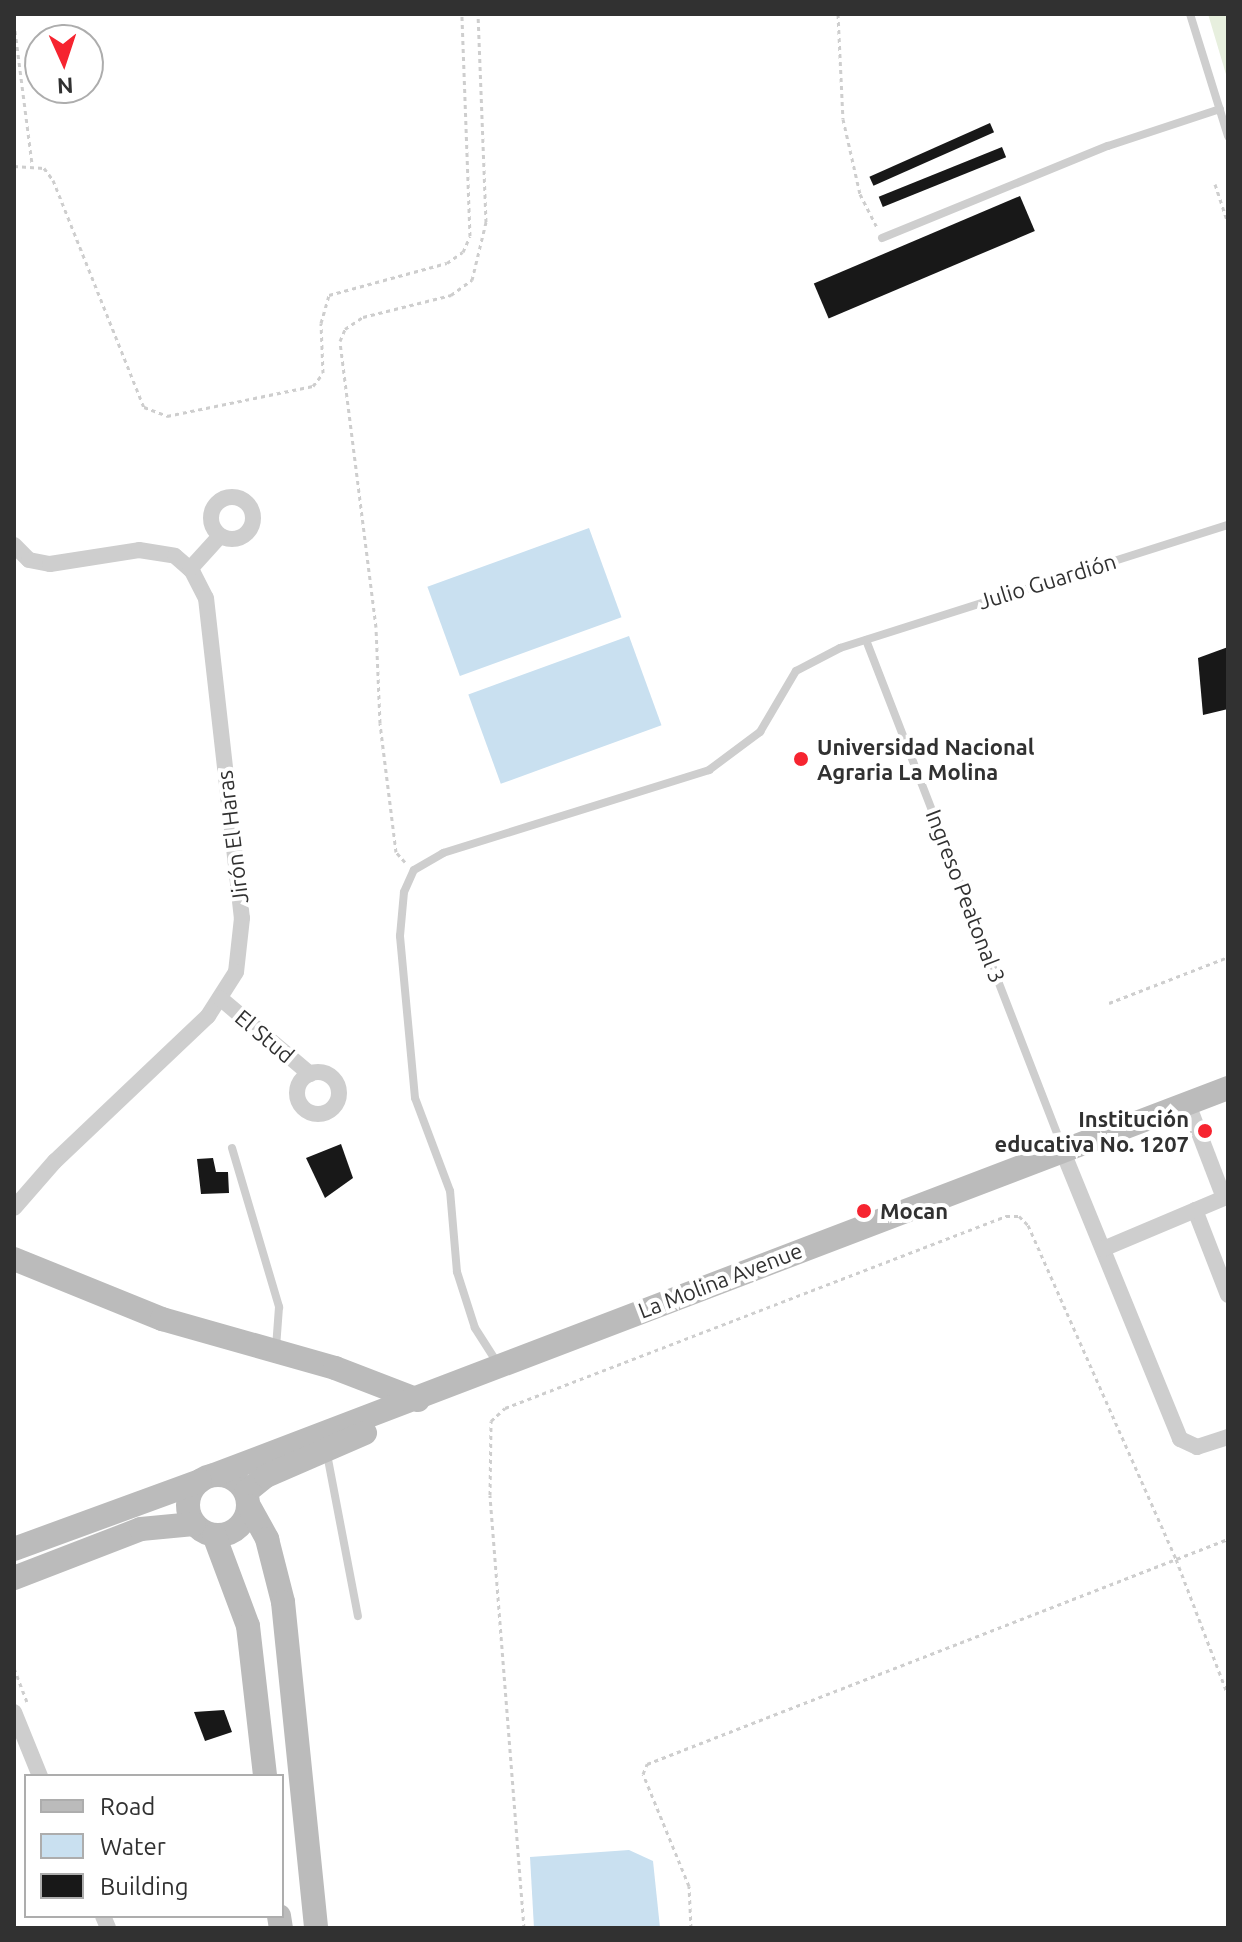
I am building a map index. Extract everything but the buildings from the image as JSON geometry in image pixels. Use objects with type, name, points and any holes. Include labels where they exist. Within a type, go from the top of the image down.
[{"type":"main road","name":"La Molina Avenue","points":[[14,1549],[358,1418],[416,1403],[1190,1111],[1228,1088]]},
{"type":"main road","name":"La Molina Avenue","points":[[1190,1111],[1228,1105]]},
{"type":"main road","name":"La Molina Avenue","points":[[247,1499],[266,1476],[498,1364],[1066,1158]]},
{"type":"main road","points":[[14,1259],[162,1319],[335,1368],[416,1403]]},
{"type":"main road","points":[[335,1368],[359,1392],[358,1418]]},
{"type":"main road","points":[[265,1774],[248,1626],[188,1499],[207,1478],[236,1479],[267,1539],[283,1602],[316,1928]]},
{"type":"main road","points":[[14,1578],[141,1529],[234,1531],[247,1499]]},
{"type":"street","points":[[14,545],[29,560],[50,564],[139,550],[175,556],[190,569],[220,536]]},
{"type":"street","name":"Jirón El Haras","points":[[14,1208],[55,1161],[208,1016],[236,972],[242,918],[206,598],[190,569]]},
{"type":"street","name":"El Stud","points":[[220,998],[310,1074]]},
{"type":"street","points":[[1103,1249],[1224,1198],[1190,1111]]},
{"type":"street","points":[[1066,1158],[1180,1439],[1197,1447],[1228,1437]]},
{"type":"street","points":[[1195,1210],[1228,1295]]},
{"type":"street","points":[[14,1712],[39,1774]]},
{"type":"lane","points":[[1190,14],[1228,136]]},
{"type":"lane","points":[[882,238],[1108,146],[1220,109]]},
{"type":"lane","name":"Julio Guardión","points":[[414,870],[443,853],[709,770],[760,732],[796,671],[866,640],[1228,525]]},
{"type":"lane","name":"Ingreso Peatonal 3","points":[[866,640],[1066,1158]]},
{"type":"lane","points":[[414,870],[404,892],[400,936],[415,1098],[450,1191],[457,1272],[475,1328],[498,1364]]},
{"type":"lane","points":[[232,1148],[279,1307],[276,1353]]},
{"type":"lane","points":[[326,1449],[358,1616]]},
{"type":"path","points":[[14,166],[32,164],[53,180],[144,407],[167,416],[313,386],[323,373],[321,323],[329,295],[447,263],[463,252],[470,236],[462,14]]},
{"type":"path","points":[[414,870],[396,852],[380,723],[376,627],[340,341],[345,329],[363,317],[451,295],[472,280],[486,222],[478,14]]},
{"type":"path","points":[[838,14],[843,119],[860,194],[882,238]]},
{"type":"path","points":[[14,23],[32,164]]},
{"type":"path","points":[[1215,184],[1228,223]]},
{"type":"path","points":[[1109,1003],[1228,957]]},
{"type":"path","points":[[524,1928],[490,1495],[491,1421],[505,1408],[1006,1216],[1019,1216],[1028,1225],[1176,1559],[1228,1695]]},
{"type":"path","points":[[691,1928],[689,1886],[643,1774],[647,1764],[1228,1539]]},
{"type":"green space","points":[[1208,14],[1228,14],[1228,81]]},
{"type":"water","points":[[589,528],[621,617],[460,676],[427,587]]},
{"type":"water","points":[[629,636],[661,725],[501,784],[468,694]]},
{"type":"water","points":[[629,1850],[653,1861],[660,1928],[534,1928],[530,1857]]},
{"type":"place","name":"Universidad Nacional Agraria La Molina","points":[[801,759]]},
{"type":"place","name":"Institución educativa No. 1207","points":[[1205,1131]]},
{"type":"place","name":"Mocan","points":[[864,1211]]}]
